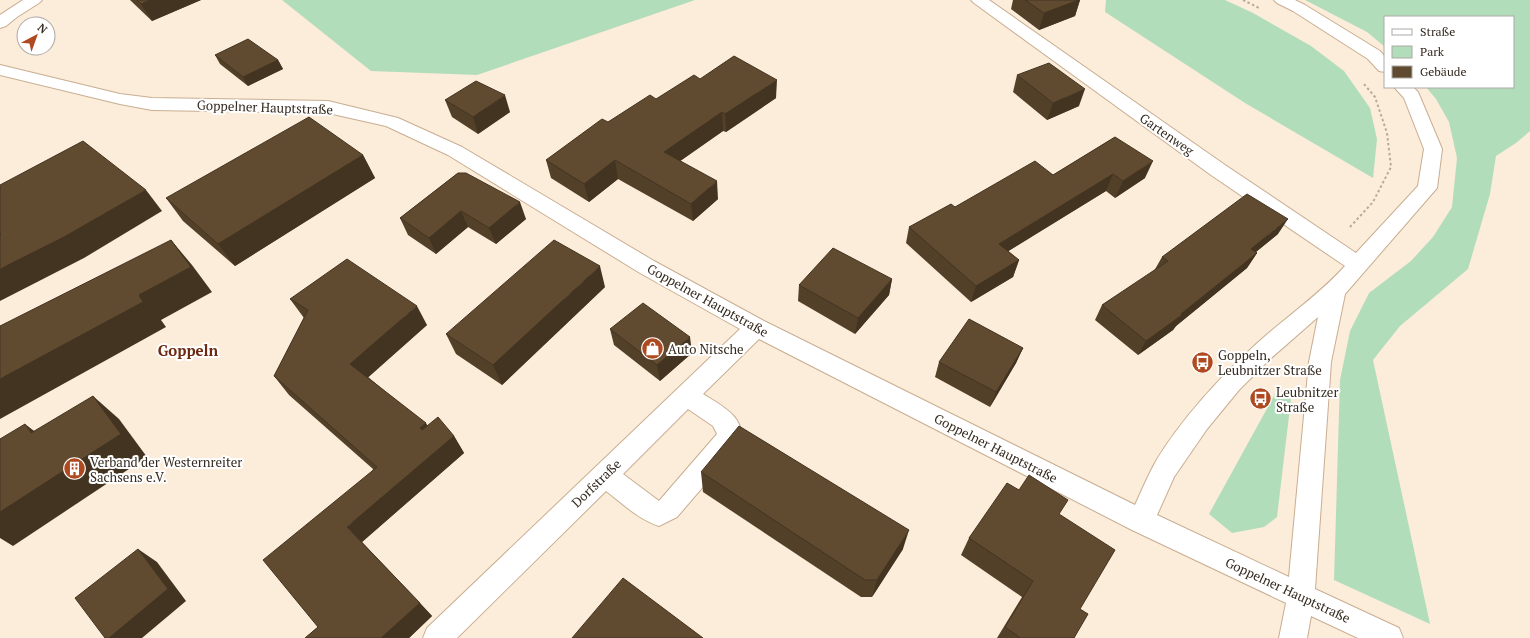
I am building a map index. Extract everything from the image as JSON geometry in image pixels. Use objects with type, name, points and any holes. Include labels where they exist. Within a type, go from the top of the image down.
[{"type":"street","points":[[0,23],[11,14],[34,0]]},
{"type":"street","name":"Gartenweg","points":[[979,0],[1218,170],[1358,265]]},
{"type":"street","points":[[1282,0],[1299,8],[1374,55],[1384,67]]},
{"type":"street","name":"Goppelner Hauptstraße","points":[[0,70],[120,99],[152,104],[328,107],[392,122],[455,150],[647,267],[756,327],[1141,521],[1390,638]]},
{"type":"street","points":[[1141,521],[1165,469],[1198,422],[1231,383],[1261,353],[1335,292],[1427,188],[1433,149],[1412,96],[1404,88]]},
{"type":"street","points":[[1293,638],[1301,595],[1320,362],[1335,292]]},
{"type":"street","name":"Dorfstraße","points":[[437,638],[756,327]]},
{"type":"street","points":[[605,475],[653,512],[659,514],[668,509],[730,434],[722,419],[686,395]]},
{"type":"path","points":[[1243,0],[1264,10]]},
{"type":"path","points":[[1332,247],[1373,202],[1391,167],[1387,133],[1375,96],[1359,79]]},
{"type":"green space","points":[[282,0],[695,0],[477,75],[371,71]]},
{"type":"green space","points":[[1106,0],[1225,0],[1253,13],[1311,46],[1344,71],[1370,108],[1377,139],[1373,178],[1245,103],[1105,12]]},
{"type":"green space","points":[[1305,0],[1530,0],[1530,131],[1516,143],[1496,156],[1490,194],[1468,269],[1400,326],[1373,360],[1430,624],[1334,580],[1340,380],[1350,331],[1369,293],[1411,261],[1433,237],[1452,207],[1457,158],[1449,122],[1436,99],[1427,88],[1514,88],[1514,16],[1384,16],[1384,46],[1367,32]]},
{"type":"green space","points":[[1275,394],[1291,399],[1277,517],[1264,527],[1232,533],[1209,514]]},
{"type":"building","points":[[137,0],[151,0],[141,4]]},
{"type":"building","points":[[1025,0],[1079,0],[1044,13]]},
{"type":"building","points":[[248,39],[278,60],[243,77],[215,55]]},
{"type":"building","points":[[734,56],[777,80],[725,114],[722,112],[664,152],[717,181],[691,204],[615,160],[584,184],[546,160],[602,119],[608,122],[650,95],[656,99],[694,75],[700,79]]},
{"type":"building","points":[[1049,63],[1085,89],[1053,103],[1017,75]]},
{"type":"building","points":[[476,81],[505,95],[473,117],[445,100]]},
{"type":"building","points":[[309,117],[363,155],[218,244],[166,198]]},
{"type":"building","points":[[1115,137],[1153,161],[1123,181],[1113,174],[999,244],[1019,260],[976,286],[909,227],[951,204],[955,207],[1035,161],[1053,175]]},
{"type":"building","points":[[83,141],[146,190],[64,237],[0,269],[0,185]]},
{"type":"building","points":[[458,173],[466,173],[520,202],[489,228],[461,211],[429,238],[400,218]]},
{"type":"building","points":[[1247,194],[1288,219],[1251,249],[1257,253],[1181,314],[1182,315],[1146,341],[1102,305],[1168,261],[1162,257]]},
{"type":"building","points":[[171,240],[191,267],[139,295],[143,302],[0,379],[0,326]]},
{"type":"building","points":[[554,240],[600,266],[493,365],[446,334]]},
{"type":"building","points":[[833,248],[892,279],[858,318],[799,285]]},
{"type":"building","points":[[347,259],[417,306],[350,364],[426,423],[420,428],[422,430],[438,417],[454,436],[347,527],[420,603],[381,638],[305,638],[318,627],[263,560],[377,467],[274,376],[308,310],[290,299]]},
{"type":"building","points":[[643,303],[690,337],[657,365],[610,329]]},
{"type":"building","points":[[969,319],[1023,348],[996,392],[939,362]]},
{"type":"building","points":[[93,396],[121,434],[0,512],[0,439],[25,424],[31,433]]},
{"type":"building","points":[[739,426],[909,530],[877,580],[865,580],[701,472]]},
{"type":"building","points":[[1029,475],[1068,500],[1059,514],[1115,550],[1080,609],[1088,614],[1074,638],[1018,638],[1019,637],[1005,627],[1033,581],[969,538],[1007,483],[1019,490]]},
{"type":"building","points":[[138,549],[168,589],[109,638],[105,638],[75,598]]},
{"type":"building","points":[[623,578],[703,638],[572,638]]},
{"type":"place","name":"Auto Nitsche","points":[[653,349]]},
{"type":"place","name":"Goppeln, Leubnitzer Straße","points":[[1202,362]]},
{"type":"place","name":"Leubnitzer Straße","points":[[1261,399]]},
{"type":"place","name":"Verband der Westernreiter Sachsens e.V.","points":[[74,469]]},
{"type":"district","name":"Goppeln","points":[[188,350]]}]
